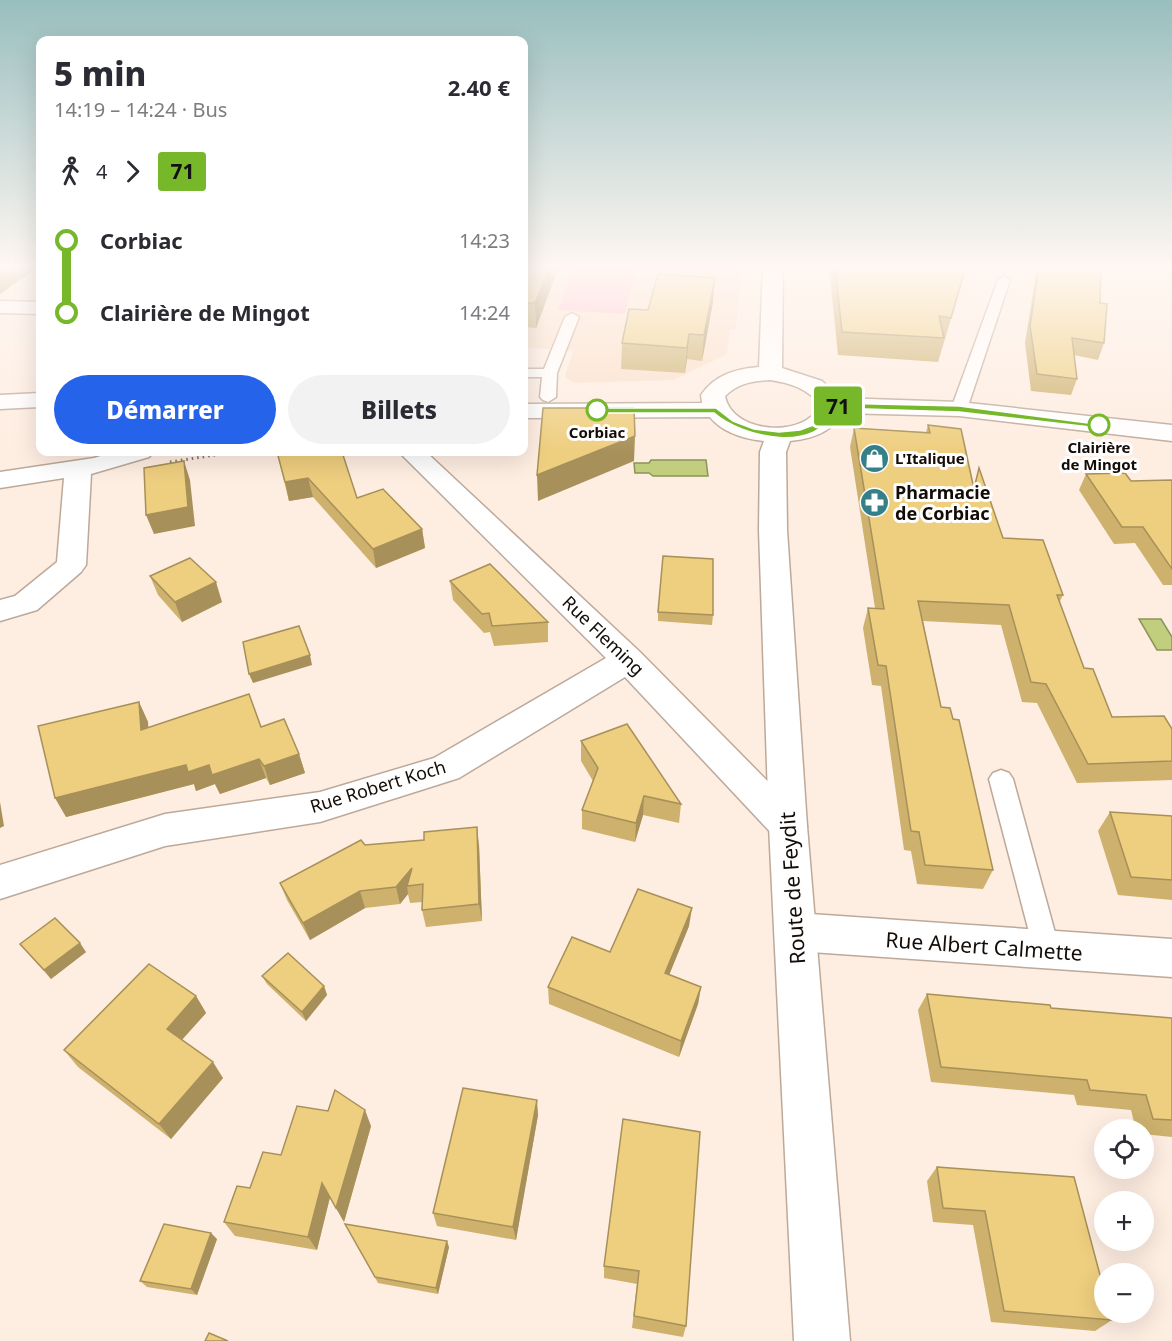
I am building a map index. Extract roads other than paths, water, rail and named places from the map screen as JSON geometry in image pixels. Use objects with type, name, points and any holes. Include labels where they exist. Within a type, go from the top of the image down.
[{"type":"street","points":[[770,373],[771,329]]},
{"type":"street","points":[[528,395],[549,385],[714,403],[730,422],[752,431],[779,435],[801,432],[819,426],[827,420],[832,405],[825,393],[811,384],[792,376],[770,373],[733,378],[720,386],[714,403]]},
{"type":"street","points":[[5,402],[36,400]]},
{"type":"street","points":[[5,402],[36,406]]},
{"type":"street","points":[[528,411],[714,403]]},
{"type":"street","points":[[832,405],[959,409],[1172,433]]},
{"type":"street","name":"Route de Feydit","points":[[779,435],[773,452],[773,530],[788,826],[822,1341]]},
{"type":"street","points":[[0,480],[115,461],[129,456]]},
{"type":"street","name":"Rue Fleming","points":[[416,456],[628,660],[734,767],[788,826]]},
{"type":"street","points":[[0,611],[26,603],[71,565],[78,467]]},
{"type":"street","name":"Rue Robert Koch","points":[[0,882],[165,830],[320,807],[446,768],[628,660]]},
{"type":"street","name":"Rue Albert Calmette","points":[[796,932],[1172,958]]},
{"type":"lane","points":[[528,375],[549,385],[568,329]]},
{"type":"lane","points":[[959,409],[987,329]]},
{"type":"lane","points":[[1001,779],[1047,951]]},
{"type":"place","name":"Corbiac","points":[[597,410]]},
{"type":"place","name":"Clairière de Mingot","points":[[1099,425]]},
{"type":"place","name":"L'Italique","points":[[874,459]]},
{"type":"place","name":"Pharmacie de Corbiac","points":[[874,503]]}]
